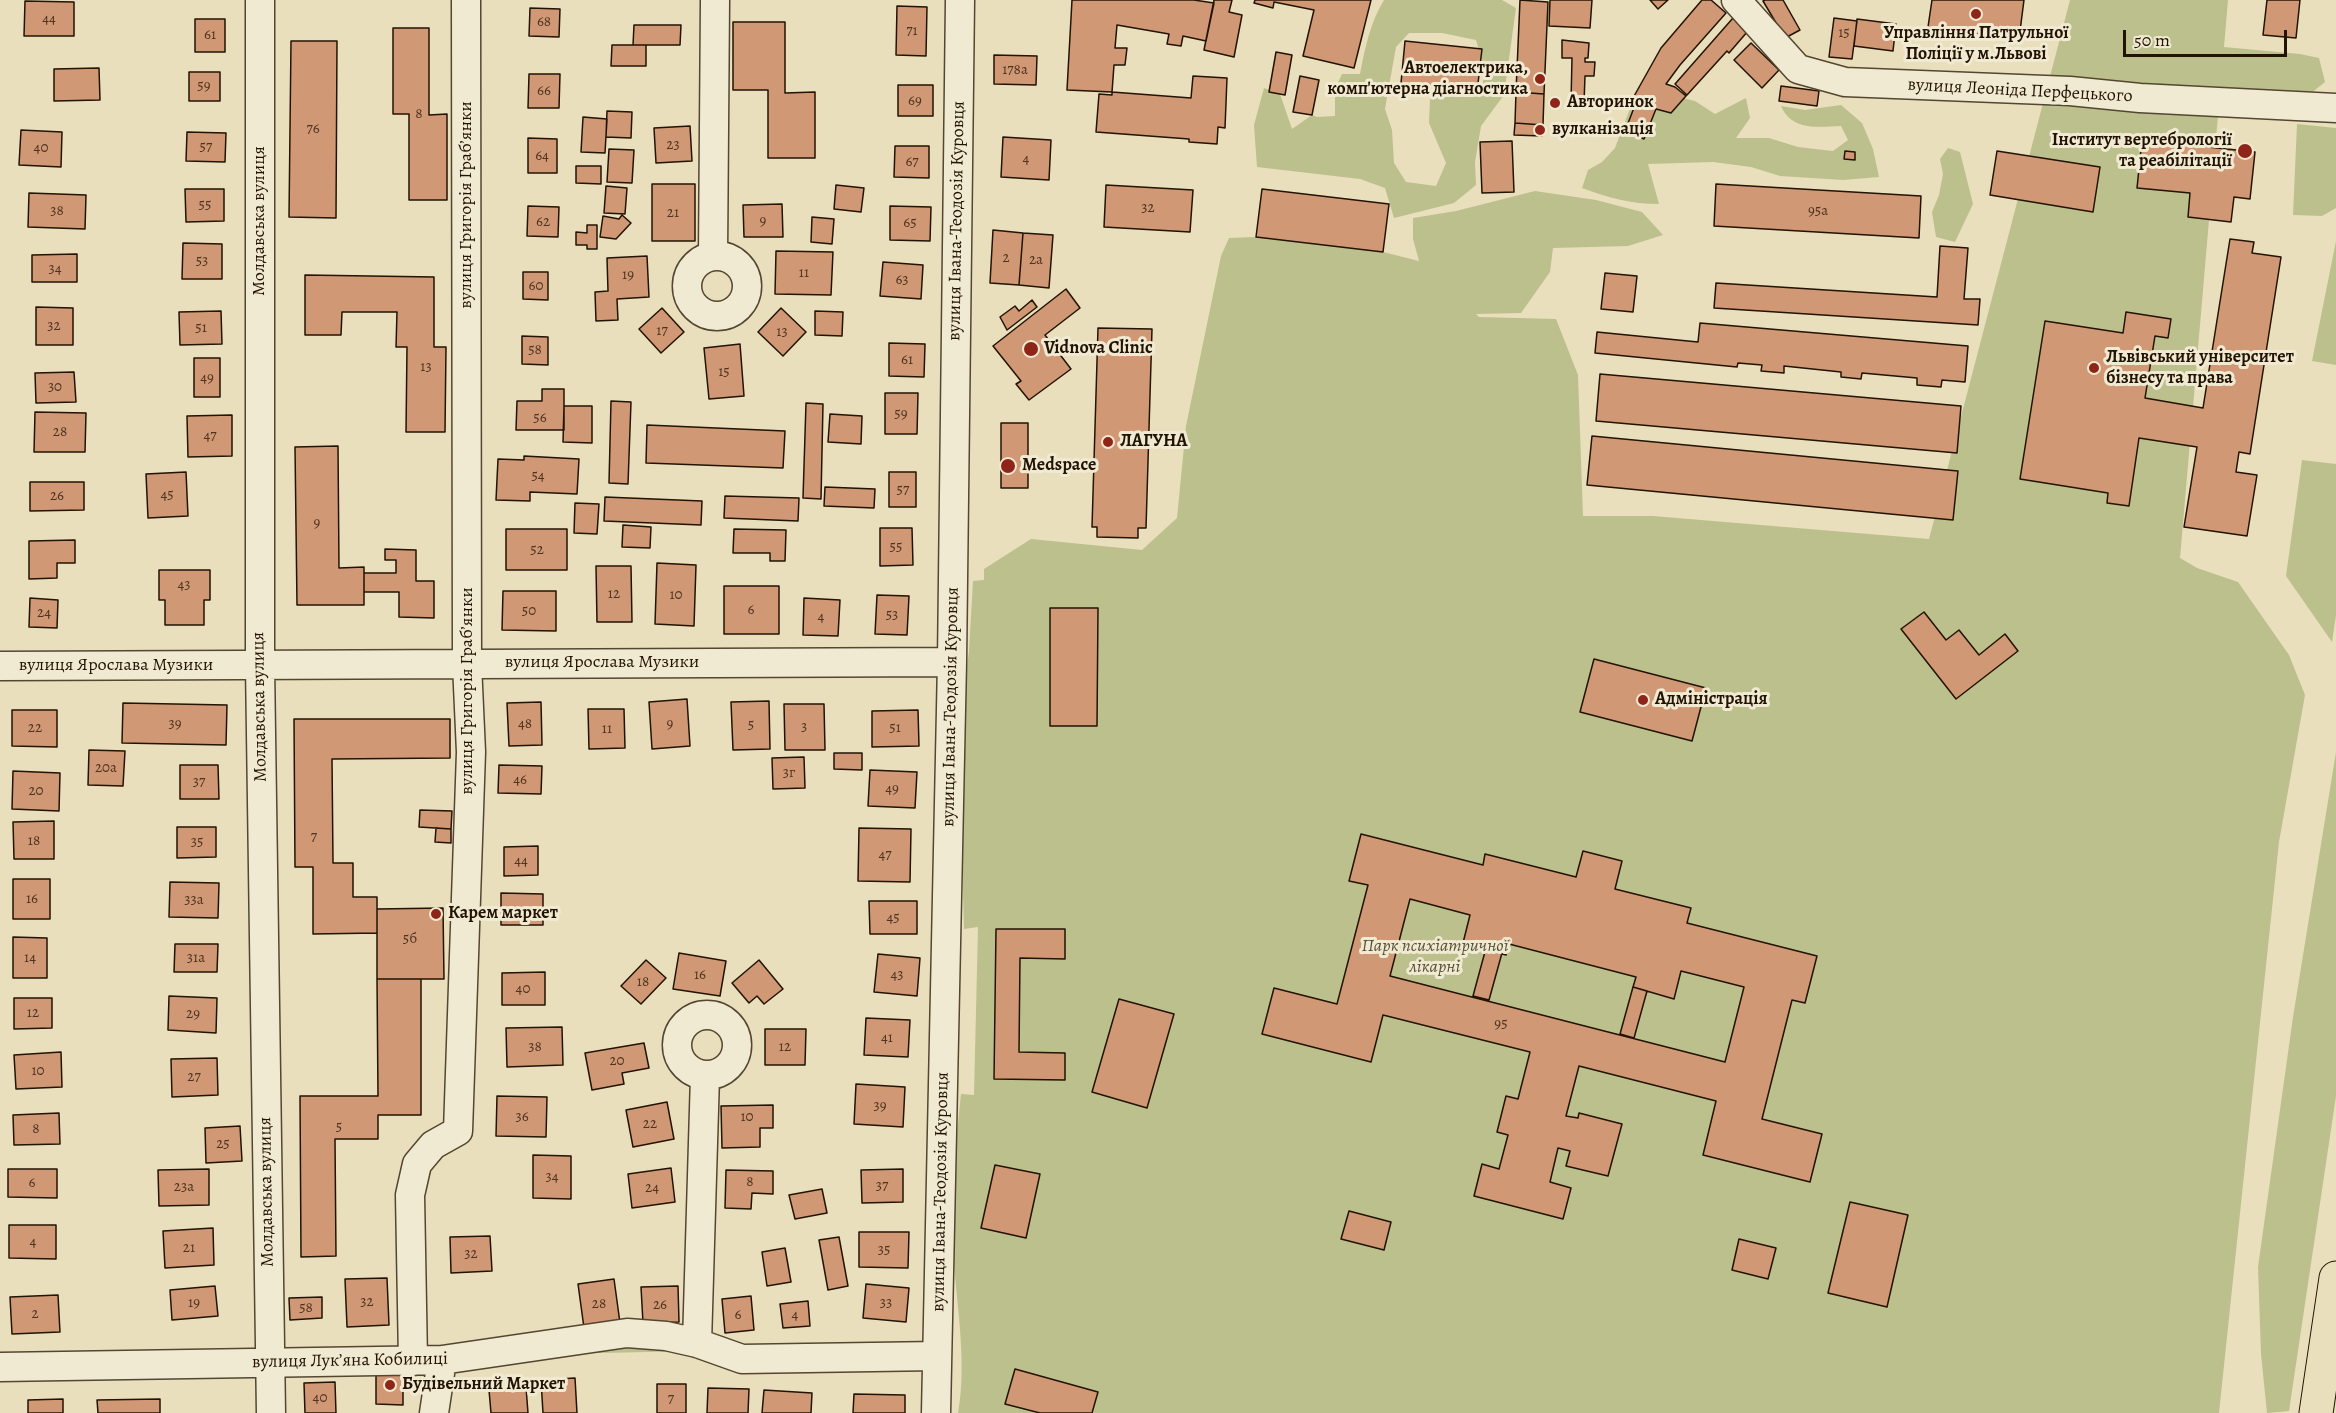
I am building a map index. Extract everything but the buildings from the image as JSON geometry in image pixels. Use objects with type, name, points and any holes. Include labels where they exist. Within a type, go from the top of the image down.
[{"type":"main road","points":[[2316,1413],[2336,1278]]},
{"type":"street","name":"Молдавська вулиця","points":[[260,0],[260,665],[271,1413]]},
{"type":"street","name":"вулиця Григорія Грабʼянки","points":[[413,1361],[410,1195],[417,1164],[433,1144],[458,1131],[471,752],[467,664],[466,0]]},
{"type":"street","points":[[713,256],[715,0]]},
{"type":"street","name":"вулиця Івана-Теодозія Куровця","points":[[936,1413],[952,662],[960,0]]},
{"type":"street","name":"вулиця Леоніда Перфецького","points":[[1736,0],[1798,69],[1845,82],[2070,92],[2336,108]]},
{"type":"street","name":"вулиця Ярослава Музики","points":[[0,666],[952,662]]},
{"type":"street","points":[[697,1343],[705,1076]]},
{"type":"street","name":"вулиця Лукʼяна Кобилиці","points":[[0,1367],[442,1360],[627,1333],[666,1336],[697,1343],[742,1359],[937,1356]]},
{"type":"street","points":[[434,1413],[442,1360]]},
{"type":"green space","points":[[1384,0],[1502,0],[1516,8],[1504,95],[1481,126],[1475,162],[1476,185],[1454,203],[1394,218],[1385,188],[1360,179],[1257,167],[1254,125],[1264,88],[1280,94],[1292,129],[1312,115],[1335,116],[1335,89],[1342,74],[1360,74],[1369,36]],"holes":[[[1409,33],[1442,33],[1476,40],[1485,70],[1482,87],[1430,99],[1429,123],[1446,163],[1436,186],[1406,182],[1394,163],[1392,130],[1385,109],[1396,47]]]},
{"type":"green space","name":"Парк психіатричної лікарні","points":[[2070,0],[2228,0],[2224,47],[2319,58],[2325,82],[2310,94],[2220,92],[2180,558],[2197,568],[2238,582],[2289,655],[2305,695],[2279,842],[2219,1413],[958,1413],[962,1371],[952,1226],[953,1188],[961,1094],[974,1095],[978,927],[964,929],[959,732],[969,651],[973,581],[984,580],[984,569],[1031,539],[1142,550],[1177,518],[1186,426],[1221,256],[1229,238],[1256,237],[1383,252],[1419,261],[1413,239],[1413,218],[1456,211],[1535,191],[1596,200],[1642,212],[1663,235],[1628,246],[1553,248],[1550,272],[1521,313],[1476,314],[1479,317],[1556,319],[1578,375],[1583,516],[1653,516],[1929,539]]},
{"type":"green space","points":[[1641,88],[1695,101],[1715,114],[1746,98],[1750,118],[1736,138],[1769,138],[1798,147],[1833,151],[1848,140],[1841,126],[1814,127],[1798,124],[1786,114],[1781,106],[1805,110],[1841,105],[1862,123],[1873,149],[1879,177],[1843,180],[1780,176],[1751,167],[1713,162],[1648,164],[1659,204],[1620,200],[1582,188],[1588,170],[1602,162],[1615,148],[1631,106]]},
{"type":"green space","points":[[2297,124],[2336,128],[2336,208],[2322,216],[2293,215]]},
{"type":"green space","points":[[1948,148],[1960,152],[1973,204],[1955,242],[1936,237],[1932,212],[1939,195],[1943,174],[1940,159]]},
{"type":"green space","points":[[2336,241],[2336,365],[2312,361]]},
{"type":"green space","points":[[2302,460],[2336,464],[2336,615],[2332,642],[2286,576]]},
{"type":"green space","points":[[2336,752],[2336,1096],[2289,1411],[2267,1413],[2261,1354],[2258,1267],[2293,1017]]},
{"type":"green space","points":[[598,1343],[697,1351],[551,1354]]},
{"type":"place","name":"Управління Патрульної Поліції у м.Львові","points":[[1976,14]]},
{"type":"place","name":"Автоелектрика, комп'ютерна діагностика","points":[[1540,79]]},
{"type":"place","name":"Авторинок","points":[[1555,103]]},
{"type":"place","name":"вулканізація","points":[[1540,130]]},
{"type":"place","name":"Інститут вертебрології та реабілітації","points":[[2245,151]]},
{"type":"place","name":"Vidnova Clinic","points":[[1031,349]]},
{"type":"place","name":"Львівський університет бізнесу та права","points":[[2094,368]]},
{"type":"place","name":"ЛАГУНА","points":[[1108,442]]},
{"type":"place","name":"Medspace","points":[[1008,466]]},
{"type":"place","name":"Адміністрація","points":[[1643,700]]},
{"type":"place","name":"Карем маркет","points":[[436,914]]},
{"type":"place","name":"Будівельний Маркет","points":[[390,1385]]}]
